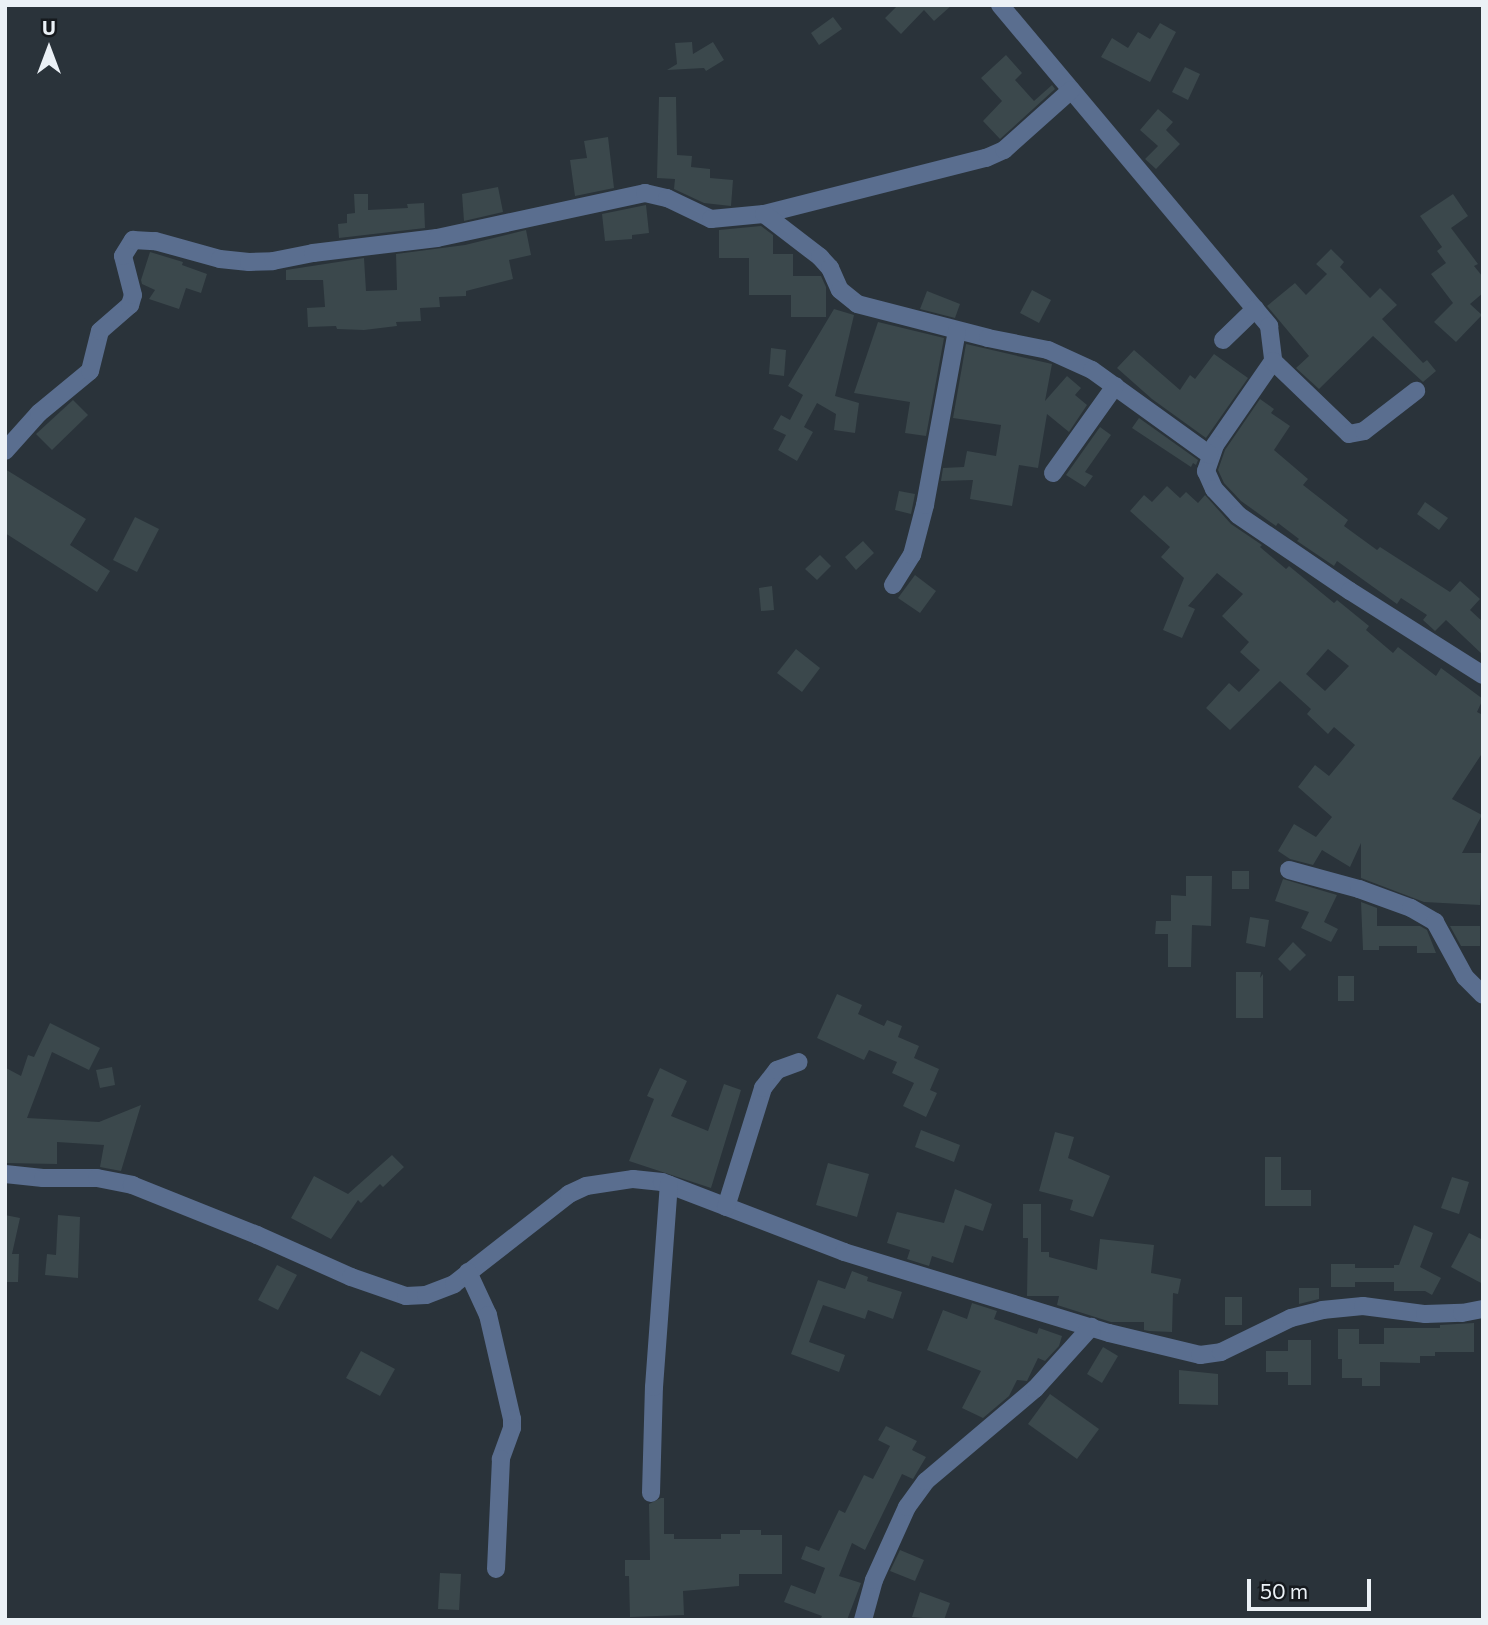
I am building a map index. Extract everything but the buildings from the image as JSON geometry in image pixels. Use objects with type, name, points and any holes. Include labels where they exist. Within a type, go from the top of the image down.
[{"type":"street","points":[[1000,5],[1250,314],[1269,326],[1273,361],[1349,434],[1364,431],[1416,391]]},
{"type":"street","points":[[5,451],[39,413],[90,371],[100,331],[130,305],[133,295],[123,256],[133,240],[155,241],[204,256],[249,262],[437,238],[645,193],[667,198],[711,219],[764,214],[986,158],[1004,150],[1071,90]]},
{"type":"street","points":[[764,214],[820,257],[830,268],[846,298],[857,304],[957,331],[1048,349],[1092,370],[1210,455]]},
{"type":"street","points":[[1223,340],[1250,314]]},
{"type":"street","points":[[893,585],[912,555],[925,505],[957,331]]},
{"type":"street","points":[[1273,361],[1210,455],[1206,471],[1208,480],[1238,515],[1350,591],[1483,675]]},
{"type":"street","points":[[1054,473],[1115,386]]},
{"type":"street","points":[[1289,870],[1359,889],[1411,908],[1435,922],[1465,977],[1483,995]]},
{"type":"street","points":[[726,1208],[763,1088],[777,1070],[799,1062]]},
{"type":"street","points":[[5,1174],[43,1178],[97,1178],[132,1185],[257,1235],[351,1277],[406,1296],[426,1295],[454,1284],[569,1194],[586,1186],[633,1179],[669,1185],[845,1252],[1091,1327],[1210,1355],[1291,1318],[1322,1310],[1363,1306],[1425,1314],[1462,1313],[1483,1309]]},
{"type":"street","points":[[651,1493],[654,1387],[669,1185]]},
{"type":"street","points":[[468,1272],[488,1315],[512,1419],[512,1428],[501,1459],[496,1569]]},
{"type":"street","points":[[863,1620],[874,1580],[901,1519],[926,1481],[1035,1388],[1091,1327]]}]
